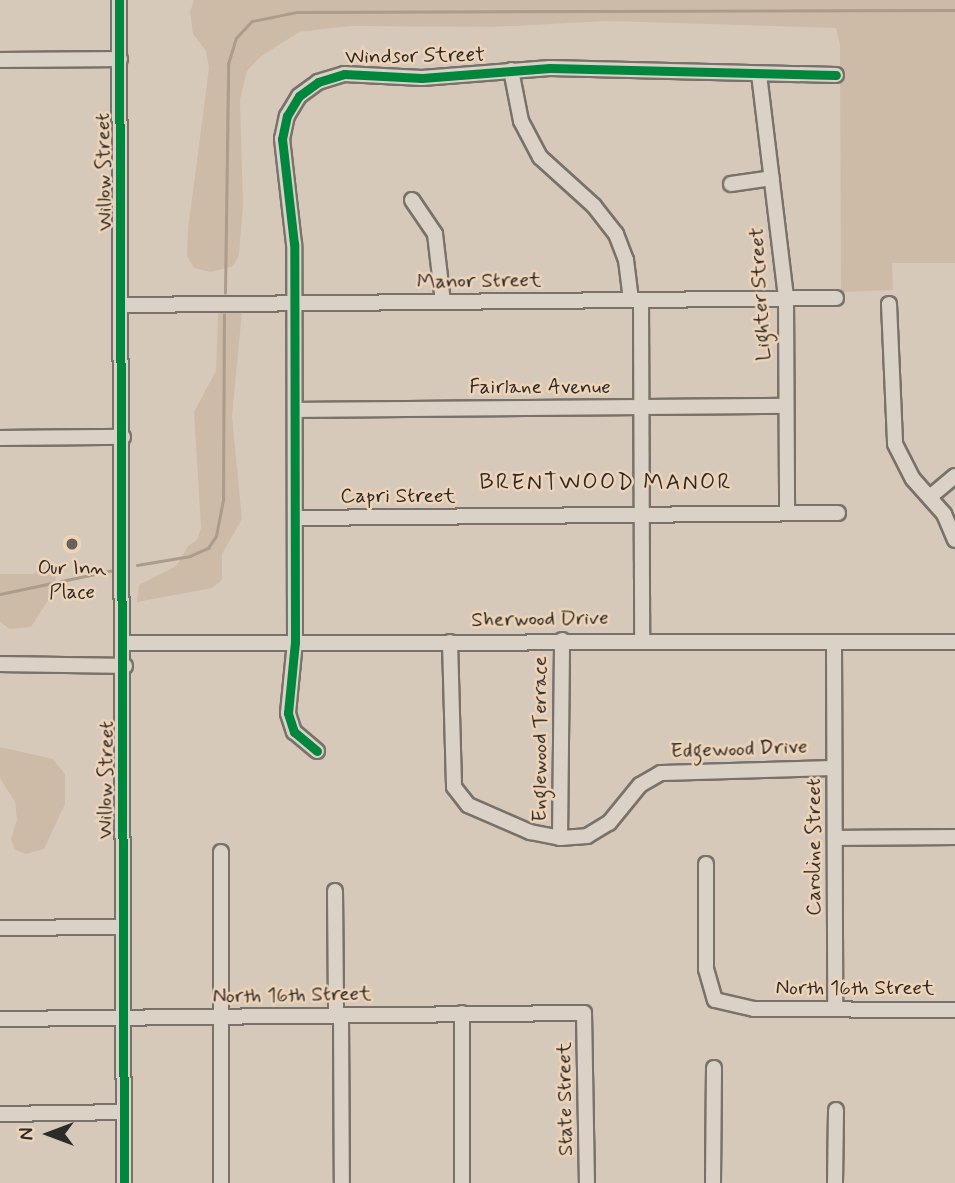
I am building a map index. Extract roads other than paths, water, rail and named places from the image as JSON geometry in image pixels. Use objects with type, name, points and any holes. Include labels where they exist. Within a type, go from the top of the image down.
[{"type":"street","name":"Willow Street","points":[[119,0],[124,305],[124,1183]]},
{"type":"street","points":[[0,60],[120,59]]},
{"type":"street","points":[[511,71],[521,121],[540,157],[594,206],[616,234],[636,300],[642,407],[642,639]]},
{"type":"street","name":"Windsor Street","points":[[317,751],[294,732],[288,718],[295,642],[294,304],[293,222],[282,139],[287,116],[299,96],[318,82],[344,74],[422,78],[511,71],[836,75]]},
{"type":"street","name":"Lighter Street","points":[[759,74],[786,298],[787,512]]},
{"type":"street","points":[[731,184],[772,178]]},
{"type":"street","points":[[412,200],[435,234],[443,302]]},
{"type":"street","name":"Manor Street","points":[[124,305],[836,298]]},
{"type":"street","points":[[889,304],[893,434],[904,464],[931,496],[955,540]]},
{"type":"street","name":"Fairlane Avenue","points":[[295,410],[786,406]]},
{"type":"street","points":[[0,438],[123,438]]},
{"type":"street","points":[[931,496],[955,476]]},
{"type":"street","name":"Capri Street","points":[[295,518],[838,513]]},
{"type":"street","name":"Sherwood Drive","points":[[125,643],[642,639],[691,644],[955,642]]},
{"type":"street","name":"Englewood Terrace","points":[[560,838],[562,640]]},
{"type":"street","name":"Edgewood Drive","points":[[450,642],[451,772],[457,793],[468,805],[509,824],[560,838],[587,836],[609,823],[640,785],[661,773],[834,768]]},
{"type":"street","name":"Caroline Street","points":[[834,643],[835,1009]]},
{"type":"street","points":[[0,664],[125,666]]},
{"type":"street","points":[[835,838],[955,838]]},
{"type":"street","points":[[221,852],[221,1183]]},
{"type":"street","name":"North 16th Street","points":[[706,864],[706,969],[715,1000],[754,1009],[955,1010]]},
{"type":"street","points":[[335,891],[342,1183]]},
{"type":"street","points":[[0,928],[122,927]]},
{"type":"street","points":[[462,1013],[462,1183]]},
{"type":"street","name":"North 16th Street","points":[[0,1019],[584,1013]]},
{"type":"street","name":"State Street","points":[[584,1013],[587,1183]]},
{"type":"street","points":[[713,1183],[714,1068]]},
{"type":"street","points":[[835,1183],[836,1110]]},
{"type":"street","points":[[0,1114],[123,1112]]},
{"type":"waterway","points":[[225,293],[228,64],[236,38],[252,21],[297,12],[955,10]]},
{"type":"waterway","points":[[137,565],[190,556],[208,548],[216,536],[223,499],[224,315]]},
{"type":"waterway","points":[[0,594],[114,570]]},
{"type":"place","name":"Our Inn Place","points":[[72,544]]},
{"type":"district","name":"BRENTWOOD MANOR","points":[[606,483]]}]
